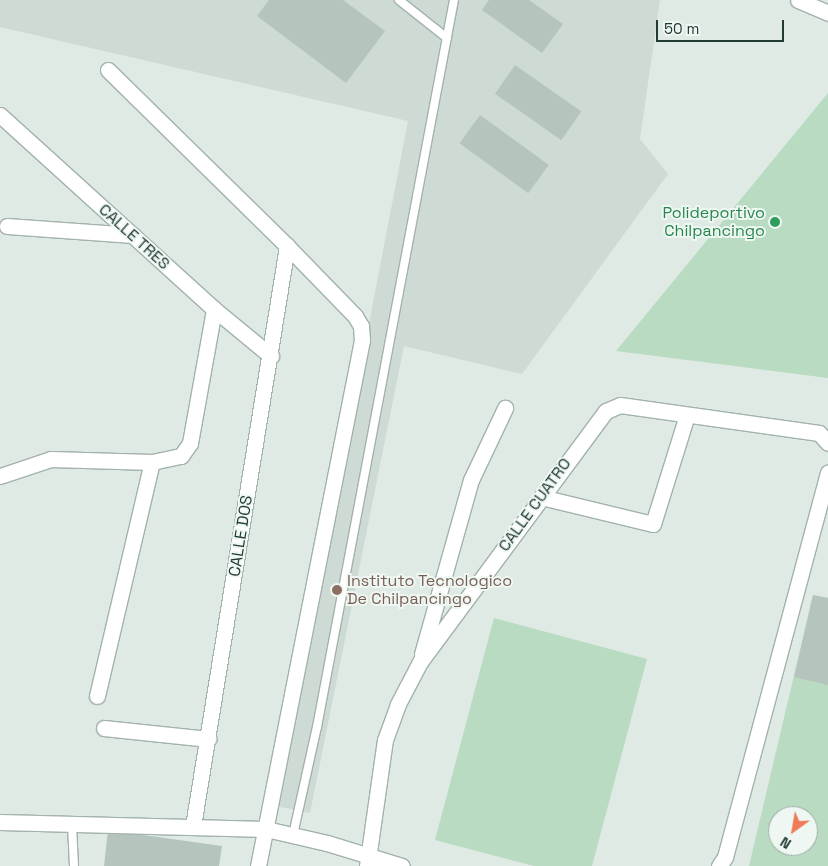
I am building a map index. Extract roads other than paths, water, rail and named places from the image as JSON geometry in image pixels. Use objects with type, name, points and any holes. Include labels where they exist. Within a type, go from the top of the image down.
[{"type":"street","points":[[798,0],[828,13]]},
{"type":"street","points":[[108,70],[287,246],[355,316],[362,340],[258,866]]},
{"type":"street","name":"CALLE TRES","points":[[0,115],[214,309],[271,356]]},
{"type":"street","points":[[7,226],[133,235]]},
{"type":"street","name":"CALLE DOS","points":[[194,826],[271,356],[287,246]]},
{"type":"street","points":[[0,476],[51,459],[152,462],[181,456],[190,443],[214,309]]},
{"type":"street","name":"CALLE CUATRO","points":[[368,861],[385,740],[420,662],[606,410],[620,405],[687,414],[819,434],[828,442]]},
{"type":"street","points":[[420,662],[471,480],[505,408]]},
{"type":"street","points":[[541,497],[653,524],[687,414]]},
{"type":"street","points":[[97,696],[152,462]]},
{"type":"street","points":[[719,866],[724,857],[828,473]]},
{"type":"street","points":[[104,728],[208,739]]},
{"type":"street","points":[[0,822],[72,826],[194,826],[266,829],[293,835],[368,861],[402,866]]},
{"type":"lane","points":[[399,0],[447,38]]},
{"type":"lane","points":[[293,835],[317,727],[454,0]]},
{"type":"lane","points":[[72,826],[74,866]]},
{"type":"place","name":"Polideportivo Chilpancingo","points":[[775,222]]},
{"type":"place","name":"Instituto Tecnologico De Chilpancingo","points":[[337,590]]}]
